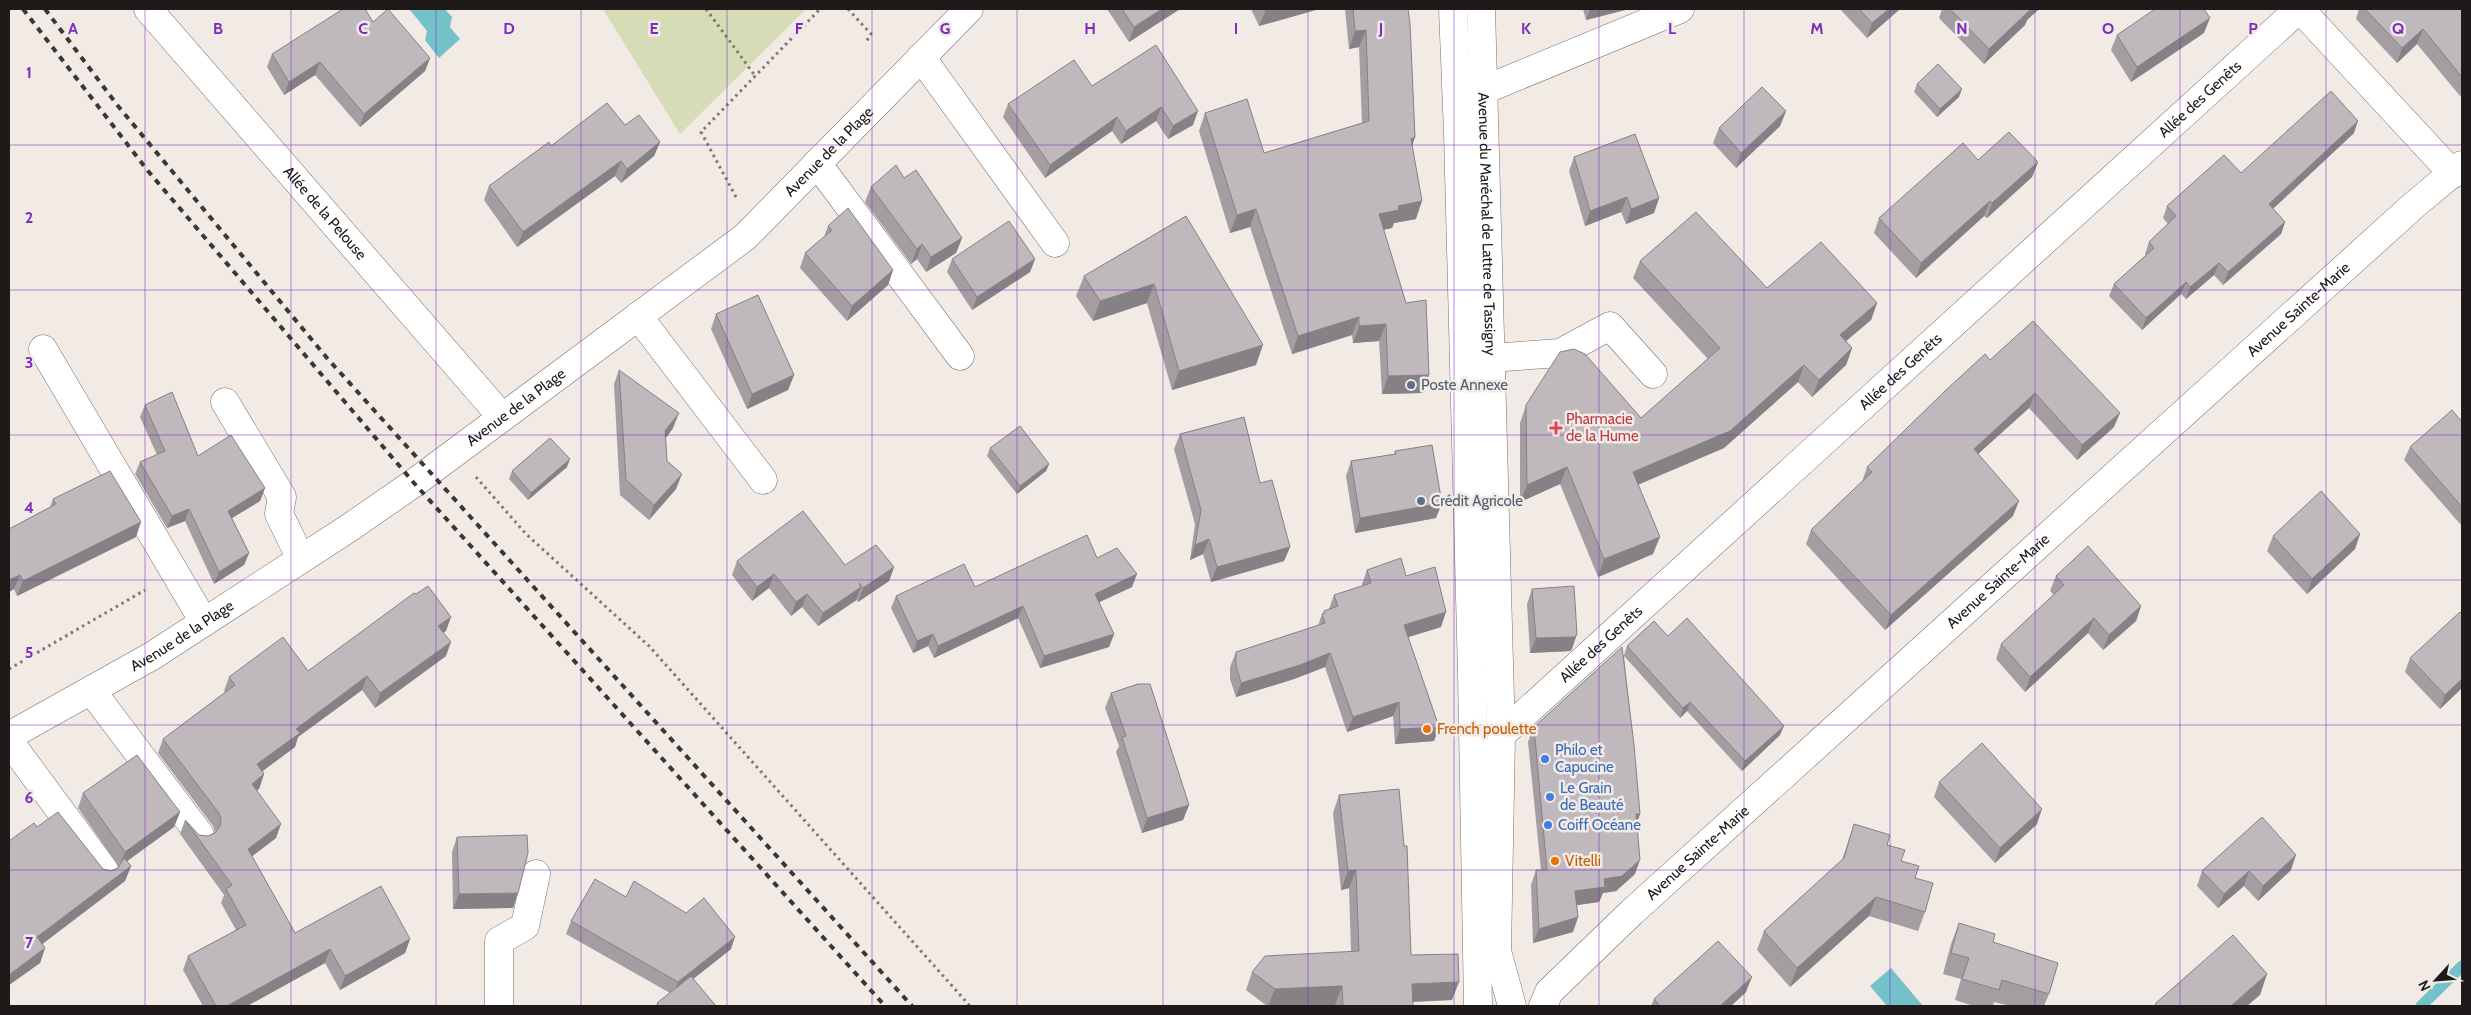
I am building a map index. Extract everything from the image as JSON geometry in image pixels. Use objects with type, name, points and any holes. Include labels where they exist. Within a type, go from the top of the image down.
[{"type":"street","name":"Allée de la Pelouse","points":[[148,9],[502,416]]},
{"type":"street","name":"Avenue de la Plage","points":[[9,736],[152,656],[414,483],[745,237],[969,9]]},
{"type":"street","name":"Avenue du Maréchal de Lattre de Tassigny","points":[[1453,9],[1473,701],[1478,1006]]},
{"type":"street","name":"Avenue du Maréchal de Lattre de Tassigny","points":[[1481,9],[1501,736],[1496,951],[1512,1006]]},
{"type":"street","points":[[1484,90],[1680,9]]},
{"type":"street","points":[[2300,9],[2458,170]]},
{"type":"street","name":"Allée des Genêts","points":[[1501,736],[2300,9]]},
{"type":"street","points":[[921,56],[1055,243]]},
{"type":"street","points":[[817,163],[960,356]]},
{"type":"street","name":"Avenue Sainte-Marie","points":[[1542,1006],[1549,992],[1632,912],[2413,206],[2458,170]]},
{"type":"street","points":[[638,316],[763,480]]},
{"type":"street","points":[[1490,358],[1560,353],[1610,326],[1653,374]]},
{"type":"street","points":[[43,349],[204,622]]},
{"type":"street","points":[[225,402],[282,498],[279,514],[301,559]]},
{"type":"street","points":[[91,690],[200,835]]},
{"type":"street","points":[[9,741],[104,870]]},
{"type":"street","points":[[499,1006],[499,941],[525,926],[536,874]]},
{"type":"path","points":[[706,9],[756,77]]},
{"type":"path","points":[[739,202],[701,132],[820,9]]},
{"type":"path","points":[[848,9],[871,34],[866,42]]},
{"type":"path","points":[[454,453],[526,534],[649,646],[970,1006]]},
{"type":"path","points":[[9,669],[151,587]]},
{"type":"green space","points":[[603,9],[806,9],[680,134]]},
{"type":"water","points":[[411,9],[445,9],[452,17],[450,27],[460,39],[439,58],[425,40],[427,31]]},
{"type":"water","points":[[1891,968],[1923,1006],[1887,1006],[1870,986]]},
{"type":"building","points":[[343,9],[365,9],[373,22],[388,9],[430,58],[364,114],[320,62],[289,82],[272,54]]},
{"type":"building","points":[[1122,9],[1162,9],[1134,27]]},
{"type":"building","points":[[1353,9],[1408,9],[1415,137],[1411,139],[1422,201],[1398,206],[1399,210],[1379,214],[1406,303],[1426,300],[1429,375],[1388,376],[1386,324],[1359,326],[1359,317],[1298,336],[1256,209],[1237,215],[1205,113],[1247,99],[1264,153],[1369,121],[1366,30],[1355,31]]},
{"type":"building","points":[[1859,9],[1889,9],[1872,23]]},
{"type":"building","points":[[1950,9],[2029,9],[2030,10],[1989,49]]},
{"type":"building","points":[[2155,9],[2204,9],[2210,18],[2137,67],[2117,35]]},
{"type":"building","points":[[2365,9],[2462,9],[2462,77],[2423,29],[2402,48]]},
{"type":"building","points":[[1156,45],[1198,111],[1173,126],[1161,107],[1126,131],[1117,117],[1050,165],[1008,104],[1074,60],[1092,86]]},
{"type":"building","points":[[1938,64],[1962,89],[1940,109],[1917,84]]},
{"type":"building","points":[[1762,87],[1786,111],[1741,153],[1719,128]]},
{"type":"building","points":[[2331,91],[2358,121],[2269,204],[2285,222],[2228,272],[2219,263],[2190,287],[2186,282],[2146,318],[2114,284],[2154,248],[2149,242],[2176,216],[2167,206],[2224,155],[2241,173]]},
{"type":"building","points":[[607,103],[625,125],[639,115],[660,142],[627,169],[621,161],[523,232],[489,186],[549,142],[551,146]]},
{"type":"building","points":[[2009,132],[2038,162],[1992,203],[1990,201],[1921,263],[1879,218],[1963,143],[1978,160]]},
{"type":"building","points":[[1635,134],[1659,198],[1631,209],[1627,197],[1590,211],[1574,157]]},
{"type":"building","points":[[896,165],[904,178],[916,170],[962,238],[931,257],[922,244],[917,249],[871,187]]},
{"type":"building","points":[[848,208],[893,270],[852,306],[805,253],[832,230],[828,226]]},
{"type":"building","points":[[1696,212],[1767,288],[1821,242],[1877,303],[1840,335],[1852,348],[1819,380],[1804,365],[1730,431],[1633,472],[1660,537],[1604,559],[1567,467],[1527,485],[1526,405],[1560,352],[1574,349],[1585,354],[1641,418],[1720,348],[1640,261]]},
{"type":"building","points":[[1186,216],[1263,345],[1179,371],[1154,284],[1100,301],[1084,276]]},
{"type":"building","points":[[1009,221],[1035,259],[977,297],[952,259]]},
{"type":"building","points":[[758,295],[794,375],[752,394],[716,314]]},
{"type":"building","points":[[2033,321],[2120,413],[2082,445],[2035,393],[1974,449],[2019,501],[1891,615],[1811,530],[1872,472],[1867,467],[1945,391],[1985,354],[1990,360]]},
{"type":"building","points":[[619,370],[679,413],[665,431],[667,461],[682,474],[654,505],[626,480]]},
{"type":"building","points":[[172,392],[198,456],[231,435],[265,488],[228,511],[249,553],[219,572],[189,509],[172,516],[140,462],[165,451],[145,405]]},
{"type":"building","points":[[2452,410],[2462,422],[2462,507],[2410,447]]},
{"type":"building","points":[[1244,417],[1260,483],[1272,480],[1290,547],[1217,567],[1209,539],[1195,545],[1201,510],[1180,434]]},
{"type":"building","points":[[1020,426],[1049,464],[1020,486],[990,448]]},
{"type":"building","points":[[550,438],[570,459],[531,493],[512,471]]},
{"type":"building","points":[[1432,445],[1442,503],[1360,518],[1351,461],[1396,454],[1395,451]]},
{"type":"building","points":[[110,471],[141,522],[23,581],[20,575],[9,580],[9,529],[56,504],[53,499]]},
{"type":"building","points":[[2321,491],[2360,534],[2312,579],[2273,536]]},
{"type":"building","points":[[803,511],[845,565],[876,545],[894,567],[863,588],[859,583],[861,587],[823,613],[807,594],[796,602],[774,574],[757,587],[737,561]]},
{"type":"building","points":[[1087,535],[1097,558],[1117,548],[1137,574],[1095,594],[1114,634],[1044,656],[1023,606],[938,646],[933,634],[917,641],[896,596],[964,564],[975,587]]},
{"type":"building","points":[[2088,546],[2141,606],[2109,635],[2094,618],[2030,677],[2001,644],[2064,585],[2056,576]]},
{"type":"building","points":[[1401,558],[1406,576],[1435,567],[1446,612],[1404,625],[1439,727],[1400,729],[1399,702],[1353,717],[1330,653],[1300,665],[1241,683],[1236,665],[1236,652],[1325,623],[1322,614],[1325,613],[1324,611],[1338,606],[1334,595],[1371,583],[1367,570]]},
{"type":"building","points":[[428,586],[451,617],[438,626],[451,642],[380,693],[367,676],[296,729],[300,733],[257,764],[264,774],[252,784],[281,824],[248,849],[295,933],[381,886],[410,939],[345,976],[330,949],[227,1006],[216,1006],[188,956],[246,925],[226,889],[232,885],[185,820],[199,835],[208,836],[215,833],[220,826],[221,818],[163,739],[235,685],[229,677],[283,637],[308,671],[414,593],[416,594]]},
{"type":"building","points":[[1574,586],[1577,634],[1575,637],[1536,638],[1532,589]]},
{"type":"building","points":[[2460,612],[2462,614],[2462,679],[2445,695],[2410,658]]},
{"type":"building","points":[[1687,618],[1784,726],[1745,761],[1690,702],[1683,708],[1627,646],[1654,621],[1668,636]]},
{"type":"building","points":[[1622,647],[1640,814],[1636,814],[1640,860],[1622,876],[1604,879],[1605,887],[1575,891],[1578,917],[1539,929],[1536,870],[1547,870],[1534,727]]},
{"type":"building","points":[[1138,684],[1150,684],[1189,805],[1147,818],[1122,737],[1126,736],[1111,693]]},
{"type":"building","points":[[1982,743],[2042,809],[2000,848],[1939,782]]},
{"type":"building","points":[[137,755],[180,812],[125,852],[83,793]]},
{"type":"building","points":[[1399,789],[1404,846],[1407,846],[1411,955],[1458,954],[1459,982],[1412,984],[1413,1006],[1343,1006],[1342,986],[1275,989],[1252,972],[1265,956],[1359,951],[1356,870],[1348,871],[1339,795]]},
{"type":"building","points":[[58,812],[103,869],[111,871],[118,868],[124,858],[131,866],[37,937],[45,948],[9,975],[9,841],[34,823],[37,827]]},
{"type":"building","points":[[2262,817],[2296,855],[2263,886],[2249,871],[2224,894],[2202,871]]},
{"type":"building","points":[[1854,824],[1890,835],[1887,845],[1905,850],[1901,861],[1919,866],[1915,878],[1933,883],[1925,912],[1876,897],[1797,968],[1764,931],[1844,858]]},
{"type":"building","points":[[527,835],[528,853],[518,893],[459,894],[457,837]]},
{"type":"building","points":[[595,879],[626,897],[634,881],[686,913],[704,898],[735,937],[678,982],[571,921]]},
{"type":"building","points":[[1959,923],[1995,934],[1993,942],[2058,963],[2049,994],[2002,980],[1999,990],[1962,979],[1969,958],[1951,953]]},
{"type":"building","points":[[2233,935],[2267,974],[2231,1006],[2155,1006],[2156,1003]]},
{"type":"building","points":[[1718,941],[1752,977],[1720,1006],[1660,1006],[1654,999]]},
{"type":"building","points":[[691,976],[716,1006],[659,1006],[657,1003]]},
{"type":"waterway","points":[[2421,1006],[2462,966]]},
{"type":"railway","points":[[23,9],[148,171],[414,483],[885,1006]]},
{"type":"railway","points":[[45,9],[118,106],[327,358],[912,1006]]},
{"type":"place","name":"Poste Annexe","points":[[1411,385]]},
{"type":"place","name":"Pharmacie de la Hume","points":[[1556,428]]},
{"type":"place","name":"Crédit Agricole","points":[[1421,501]]},
{"type":"place","name":"French poulette","points":[[1427,729]]},
{"type":"place","name":"Philo et Capucine","points":[[1545,759]]},
{"type":"place","name":"Le Grain de Beauté","points":[[1550,797]]},
{"type":"place","name":"Coiff Océane","points":[[1548,825]]},
{"type":"place","name":"Vitelli","points":[[1555,861]]}]
